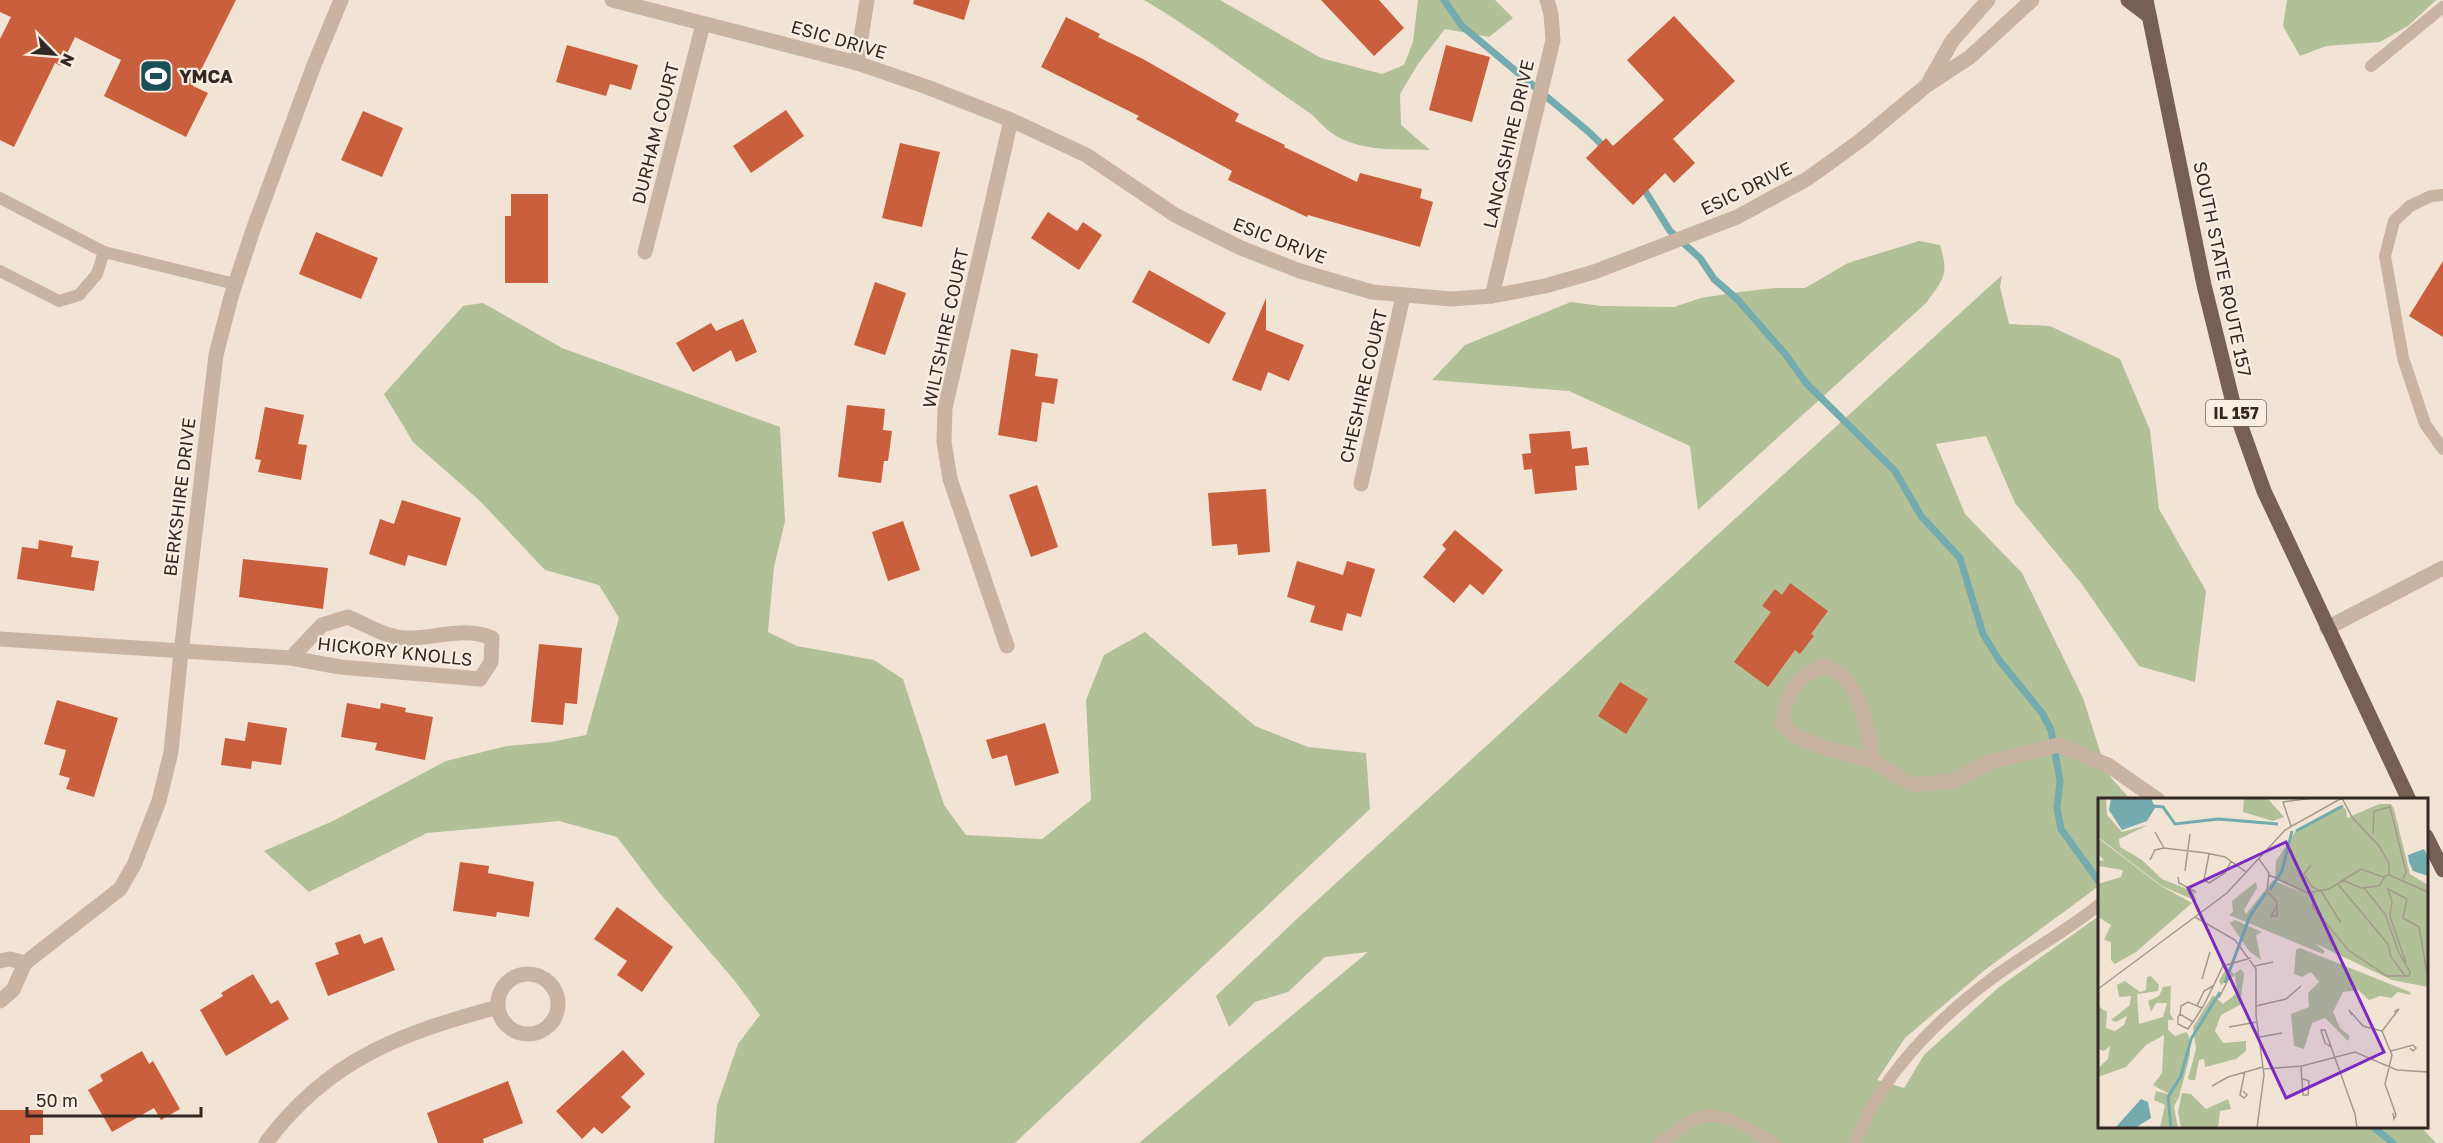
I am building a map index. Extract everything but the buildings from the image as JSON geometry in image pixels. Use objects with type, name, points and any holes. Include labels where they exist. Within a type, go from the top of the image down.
[{"type":"main road","points":[[2128,0],[2149,16]]},
{"type":"main road","name":"SOUTH STATE ROUTE 157","points":[[2146,0],[2218,351],[2234,407],[2264,491],[2408,798]]},
{"type":"main road","points":[[2428,838],[2443,870]]},
{"type":"street","name":"BERKSHIRE DRIVE","points":[[0,1001],[13,990],[25,963],[116,894],[134,865],[159,801],[171,752],[212,380],[235,284],[314,65],[341,0]]},
{"type":"street","name":"ESIC DRIVE","points":[[612,0],[857,63],[1011,120],[1086,155],[1175,215],[1241,248],[1300,272],[1372,292],[1403,297],[1451,299],[1492,296],[1545,286],[1594,272],[1737,217],[1807,179],[1861,140],[1926,86],[1970,57],[2032,0]]},
{"type":"street","points":[[857,63],[867,0]]},
{"type":"street","name":"LANCASHIRE DRIVE","points":[[1492,296],[1553,40],[1551,14],[1547,0]]},
{"type":"street","name":"ESIC DRIVE","points":[[1926,86],[1952,41],[1988,0]]},
{"type":"street","name":"DURHAM COURT","points":[[645,252],[703,24]]},
{"type":"street","name":"WILTSHIRE COURT","points":[[1007,645],[950,479],[944,442],[945,408],[1011,120]]},
{"type":"street","name":"CHESHIRE COURT","points":[[1361,484],[1403,297]]},
{"type":"street","points":[[2327,628],[2443,568]]},
{"type":"street","name":"HICKORY KNOLLS","points":[[0,639],[291,658],[340,667],[480,679],[491,662],[492,638],[478,632],[407,638],[384,634],[348,617],[322,625],[291,658]]},
{"type":"street","points":[[1873,761],[1870,738],[1854,691],[1841,674],[1824,666],[1808,672],[1792,692],[1783,710],[1782,723],[1796,736],[1819,746],[1873,761],[1913,785],[1953,781],[1990,762],[2058,745],[2108,765],[2155,798]]},
{"type":"street","points":[[0,961],[10,959],[25,963]]},
{"type":"street","points":[[528,974],[548,980],[558,1000],[555,1017],[550,1024],[536,1033],[527,1034],[511,1029],[500,1015],[498,1007],[503,986],[514,977],[528,974]]},
{"type":"street","points":[[266,1143],[277,1128],[311,1094],[348,1064],[424,1028],[498,1007]]},
{"type":"lane","points":[[2371,66],[2443,7]]},
{"type":"lane","points":[[2443,195],[2431,196],[2410,206],[2394,221],[2385,256],[2403,358],[2425,424],[2443,449]]},
{"type":"lane","points":[[0,198],[104,252],[235,284]]},
{"type":"lane","points":[[0,272],[59,301],[79,295],[97,274],[104,252]]},
{"type":"lane","points":[[1855,1143],[1879,1096],[1914,1047],[1993,978],[2098,905]]},
{"type":"lane","points":[[1658,1143],[1703,1115],[1718,1116],[1736,1122],[1774,1143]]},
{"type":"green space","points":[[1144,0],[1220,0],[1321,58],[1382,74],[1404,65],[1413,42],[1418,0],[1495,0],[1513,18],[1489,37],[1445,29],[1418,64],[1400,94],[1401,125],[1430,150],[1373,148],[1335,135],[1309,112],[1205,39]]},
{"type":"green space","points":[[2287,0],[2436,0],[2408,26],[2380,42],[2326,46],[2300,56],[2283,26]]},
{"type":"green space","points":[[1919,241],[1940,245],[1944,263],[1941,282],[1926,303],[1698,510],[1690,446],[1569,391],[1432,380],[1465,345],[1571,302],[1601,306],[1674,307],[1701,298],[1739,292],[1775,288],[1805,288],[1848,263]]},
{"type":"green space","points":[[2002,275],[2000,287],[2009,324],[2050,326],[2120,359],[2150,430],[2159,509],[2206,591],[2195,682],[2139,666],[2081,583],[2015,503],[1986,436],[1936,444],[1965,514],[2022,573],[2083,698],[2107,773],[2129,798],[2098,798],[2098,887],[1986,969],[1905,1038],[1877,1080],[1904,1088],[1924,1055],[1999,987],[2098,917],[2098,1128],[2422,1128],[2436,1143],[1139,1143],[1368,952],[1325,957],[1288,992],[1255,1002],[1229,1027],[1216,996],[1300,916]]},
{"type":"green space","points":[[483,303],[562,348],[780,427],[785,521],[774,567],[768,632],[797,646],[874,660],[903,679],[944,805],[966,835],[1042,839],[1091,800],[1086,700],[1104,655],[1145,632],[1255,726],[1308,747],[1366,753],[1370,809],[1015,1143],[714,1143],[717,1105],[738,1044],[760,1015],[734,980],[657,890],[617,837],[559,821],[427,833],[309,892],[264,851],[333,821],[446,761],[507,746],[551,742],[586,735],[619,618],[599,585],[545,570],[480,501],[413,442],[384,394],[463,306]]},
{"type":"waterway","points":[[1444,0],[1462,26],[1590,133],[1607,150]]},
{"type":"waterway","points":[[1642,186],[1670,231],[1700,258],[1714,279],[1737,299],[1786,355],[1806,383],[1895,471],[1921,516],[1960,558],[1983,634],[1999,660],[2042,713],[2051,730],[2060,781],[2057,808],[2061,829],[2098,880]]},
{"type":"waterway","points":[[2374,1128],[2393,1143]]},
{"type":"place","name":"YMCA","points":[[156,76]]}]
